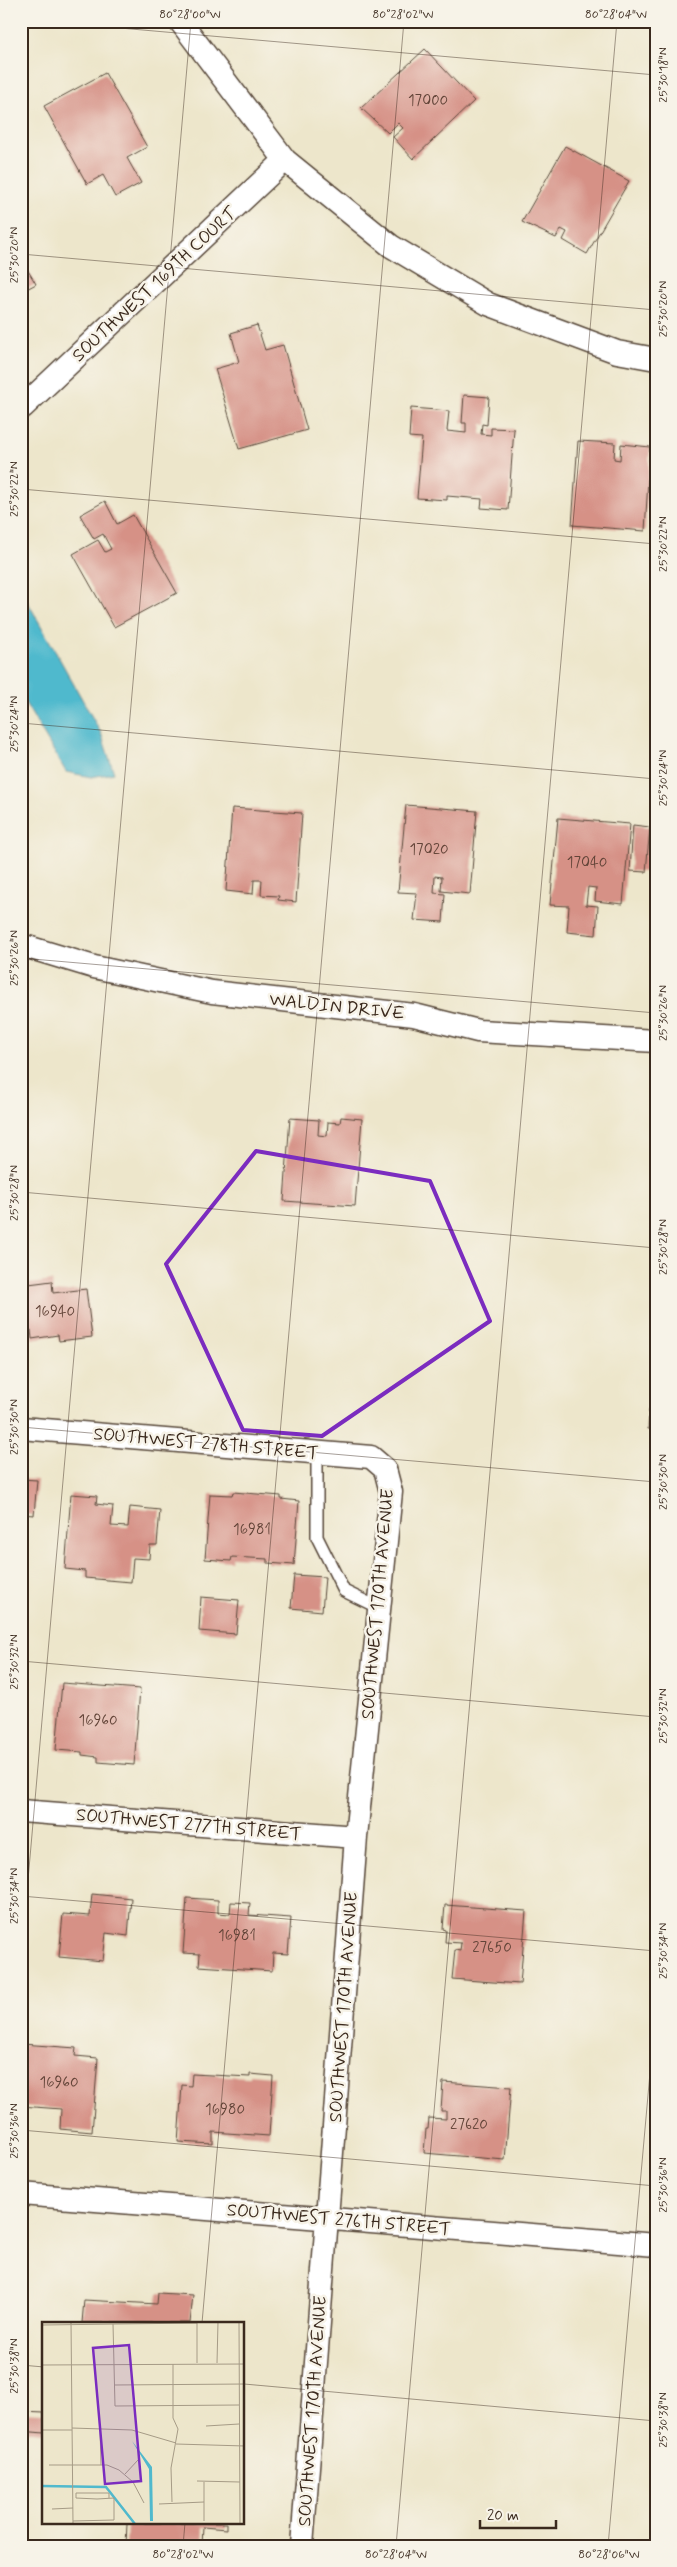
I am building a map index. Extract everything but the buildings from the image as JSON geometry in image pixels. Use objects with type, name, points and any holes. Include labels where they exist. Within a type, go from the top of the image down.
[{"type":"street","points":[[180,21],[285,160],[391,246],[488,304],[617,352],[656,359]]},
{"type":"street","name":"SOUTHWEST 169TH COURT","points":[[23,407],[285,160]]},
{"type":"street","name":"WALDIN DRIVE","points":[[21,945],[94,967],[212,992],[414,1015],[478,1032],[656,1041]]},
{"type":"street","name":"SOUTHWEST 278TH STREET","points":[[21,1428],[372,1456],[385,1469]]},
{"type":"street","name":"SOUTHWEST 170TH AVENUE","points":[[302,2546],[356,1837],[391,1492],[385,1469]]},
{"type":"street","name":"SOUTHWEST 277TH STREET","points":[[21,1811],[356,1837]]},
{"type":"street","name":"SOUTHWEST 276TH STREET","points":[[21,2194],[656,2245]]},
{"type":"lane","points":[[318,1452],[316,1537],[344,1591],[379,1608]]},
{"type":"highlighted area","points":[[256,1151],[430,1181],[490,1321],[322,1436],[243,1430],[166,1264]]},
{"type":"water","points":[[21,590],[101,733],[114,773],[91,777],[66,772],[21,696]]}]
